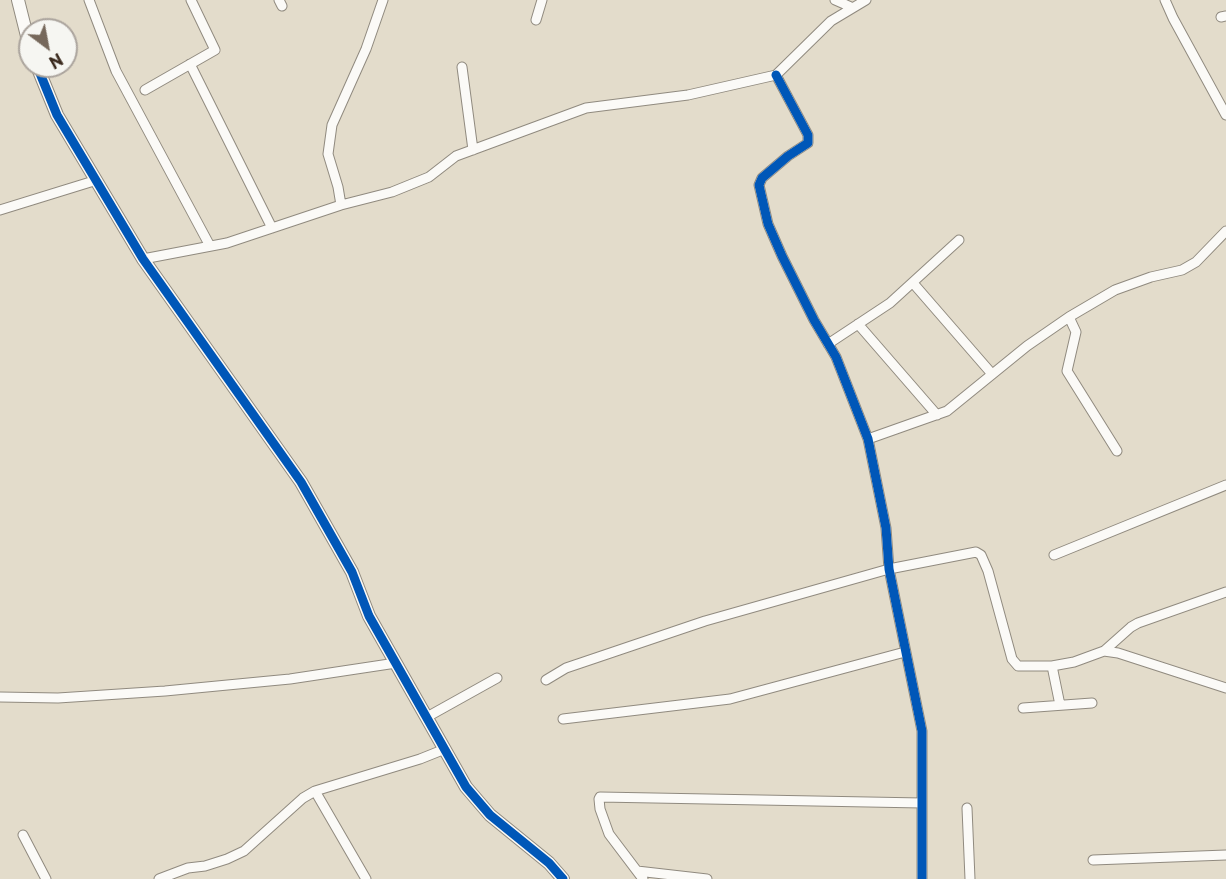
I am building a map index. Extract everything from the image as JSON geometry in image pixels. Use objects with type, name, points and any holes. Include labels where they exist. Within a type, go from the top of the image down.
[{"type":"street","points":[[18,0],[22,18]]},
{"type":"street","points":[[89,0],[116,71],[210,246]]},
{"type":"street","points":[[145,90],[215,50],[191,0]]},
{"type":"street","points":[[340,205],[338,187],[328,154],[332,125],[366,49],[383,0]]},
{"type":"street","points":[[536,20],[542,0]]},
{"type":"street","points":[[835,0],[852,7]]},
{"type":"street","points":[[142,260],[210,246],[340,205],[392,192],[429,177],[456,156],[586,108],[688,95],[776,75],[794,60],[831,21],[866,0]]},
{"type":"street","points":[[1165,0],[1226,115]]},
{"type":"street","points":[[190,64],[273,228]]},
{"type":"street","points":[[462,67],[473,150]]},
{"type":"street","points":[[776,75],[808,135],[808,143],[762,178],[759,185],[768,224],[782,256],[836,357],[868,439],[886,528],[889,569],[922,731],[922,879]]},
{"type":"street","points":[[42,78],[57,115],[142,260],[301,482],[352,572],[369,616],[466,787],[490,815],[549,863],[563,879]]},
{"type":"street","points":[[0,210],[96,180]]},
{"type":"street","points":[[868,439],[947,411],[1027,346],[1069,317],[1114,290],[1151,277],[1182,270],[1196,262],[1226,231]]},
{"type":"street","points":[[828,344],[890,303],[959,240]]},
{"type":"street","points":[[913,283],[992,374]]},
{"type":"street","points":[[1069,317],[1076,332],[1067,371],[1117,451]]},
{"type":"street","points":[[858,324],[938,415]]},
{"type":"street","points":[[1054,555],[1226,485]]},
{"type":"street","points":[[546,680],[566,668],[705,621],[889,569],[936,558],[980,552],[988,571],[1014,664],[1023,667],[1052,666],[1074,662],[1104,651],[1138,623],[1226,592]]},
{"type":"street","points":[[1104,651],[1118,653],[1226,688]]},
{"type":"street","points":[[563,719],[730,699],[905,652]]},
{"type":"street","points":[[0,697],[58,698],[165,691],[290,679],[396,663]]},
{"type":"street","points":[[1052,666],[1060,705]]},
{"type":"street","points":[[427,717],[497,678]]},
{"type":"street","points":[[1023,708],[1092,703]]},
{"type":"street","points":[[159,879],[188,868],[205,866],[227,859],[244,850],[303,798],[315,791],[420,759],[445,749]]},
{"type":"street","points":[[315,791],[366,879]]},
{"type":"street","points":[[707,879],[640,875],[609,834],[600,809],[600,797],[922,803]]},
{"type":"street","points":[[967,808],[970,879]]},
{"type":"street","points":[[23,835],[46,879]]},
{"type":"street","points":[[1093,860],[1226,855]]},
{"type":"cycle path","points":[[776,75],[808,135],[808,143],[762,178],[759,185],[768,224],[814,320],[836,357],[868,439],[886,528],[889,569],[922,731],[922,879]]},
{"type":"cycle path","points":[[42,78],[57,115],[143,259],[301,482],[352,572],[369,616],[466,787],[490,815],[549,863],[563,879]]}]
